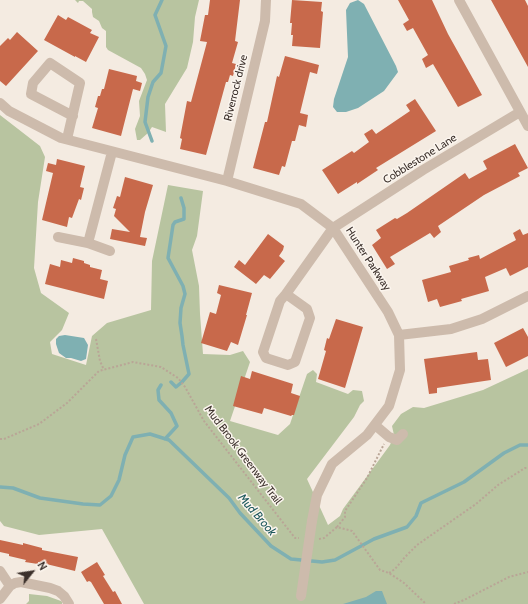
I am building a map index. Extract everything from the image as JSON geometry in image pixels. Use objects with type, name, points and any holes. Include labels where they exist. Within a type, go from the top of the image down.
[{"type":"street","name":"Riverrock drive","points":[[227,181],[265,21],[266,0]]},
{"type":"street","points":[[459,0],[528,126]]},
{"type":"street","points":[[67,139],[80,83],[50,64],[33,83],[31,94],[72,116]]},
{"type":"street","name":"Hunter Parkway","points":[[0,103],[61,138],[227,181],[301,204],[333,228],[388,312],[399,335],[400,370],[389,406],[367,435],[332,464],[317,495],[300,600]]},
{"type":"street","name":"Cobblestone Lane","points":[[333,228],[423,170],[520,112]]},
{"type":"street","points":[[88,243],[112,152]]},
{"type":"street","points":[[286,294],[308,309],[310,318],[295,362],[288,365],[266,358],[263,352],[280,301],[333,228]]},
{"type":"street","points":[[58,237],[88,243],[110,250]]},
{"type":"street","points":[[399,335],[451,329],[482,319],[528,296]]},
{"type":"street","points":[[375,425],[387,436],[397,440],[403,434]]},
{"type":"street","points":[[0,571],[10,586]]},
{"type":"street","points":[[0,599],[10,586],[21,582],[50,588],[61,594],[69,604]]},
{"type":"path","points":[[96,339],[100,361],[104,370]]},
{"type":"path","name":"Mud Brook Greenway Trail","points":[[0,439],[4,439],[39,424],[67,403],[98,371],[132,362],[161,366],[178,378],[185,387],[204,421],[236,459],[295,538],[301,539]]},
{"type":"path","points":[[313,541],[324,538],[337,528],[345,517],[345,511],[367,478],[387,436]]},
{"type":"path","points":[[389,573],[395,569],[417,545],[476,504],[498,485],[525,468],[528,468]]},
{"type":"path","points":[[337,528],[352,531],[380,570],[389,573],[404,583],[426,604]]},
{"type":"path","points":[[454,604],[509,577],[528,572]]},
{"type":"green space","points":[[75,0],[199,0],[195,17],[193,42],[187,68],[165,104],[166,132],[152,127],[140,140],[137,140],[135,129],[140,116],[139,101],[147,80],[145,74],[141,68],[108,50],[106,47],[106,31],[102,28],[99,21],[93,17],[92,9],[83,1],[79,1],[78,3]]},
{"type":"green space","points":[[0,115],[40,146],[45,157],[38,202],[34,268],[41,293],[69,313],[62,330],[50,342],[52,354],[86,365],[92,336],[107,323],[151,310],[152,261],[168,185],[203,191],[197,236],[192,250],[199,286],[203,354],[230,355],[243,351],[250,362],[230,421],[278,435],[290,424],[307,374],[313,370],[317,374],[316,382],[348,394],[353,390],[362,391],[364,401],[360,405],[354,417],[307,479],[328,525],[340,516],[343,509],[390,445],[394,435],[392,426],[401,414],[413,407],[424,408],[483,390],[528,369],[528,604],[144,604],[102,529],[39,535],[4,526],[0,521]]},
{"type":"green space","points":[[29,594],[47,596],[61,601],[62,604],[26,604],[29,601]]},
{"type":"water","points":[[358,0],[364,4],[398,72],[384,91],[358,108],[346,112],[337,112],[333,107],[334,99],[348,57],[346,10],[350,3]]},
{"type":"water","points":[[65,335],[84,338],[88,345],[86,359],[81,361],[66,358],[59,353],[56,339],[59,336]]},
{"type":"water","points":[[376,591],[382,591],[387,604],[343,604],[366,597]]},
{"type":"building","points":[[210,0],[240,0],[235,41],[238,42],[232,63],[236,64],[233,76],[230,75],[228,82],[226,82],[206,155],[180,149],[182,139],[180,138],[187,101],[191,102],[207,42],[200,41],[205,15],[208,15]]},
{"type":"building","points":[[292,0],[322,2],[321,11],[323,12],[320,48],[292,46],[292,23],[290,23]]},
{"type":"building","points":[[398,0],[432,0],[448,34],[482,95],[458,107],[433,64],[426,68],[422,59],[428,55],[413,28],[407,31],[403,24],[409,20]]},
{"type":"building","points":[[491,0],[525,0],[528,6],[528,67]]},
{"type":"building","points":[[58,15],[66,20],[68,17],[92,30],[90,33],[99,37],[86,62],[44,40]]},
{"type":"building","points":[[17,32],[38,51],[6,86],[0,81],[0,46],[8,38],[10,40]]},
{"type":"building","points":[[285,56],[319,65],[317,74],[310,72],[300,113],[308,115],[306,127],[299,125],[295,141],[292,141],[285,167],[282,166],[279,175],[253,168],[265,122],[267,122],[277,76],[279,77]]},
{"type":"building","points":[[109,69],[137,76],[136,81],[142,83],[140,91],[133,89],[121,136],[92,128],[98,108],[95,107],[98,96],[100,96],[102,89],[104,89]]},
{"type":"building","points":[[415,99],[436,131],[376,168],[378,170],[357,184],[357,182],[338,194],[322,170],[352,151],[354,153],[369,142],[364,134],[372,129],[376,134],[410,111],[406,105]]},
{"type":"building","points":[[515,144],[528,168],[518,173],[520,176],[484,195],[438,226],[441,232],[434,238],[430,233],[390,257],[395,264],[387,269],[372,245],[381,238],[376,230],[395,218],[397,219],[407,213],[465,173],[469,179],[487,169],[483,161]]},
{"type":"building","points":[[57,159],[85,166],[80,187],[84,188],[81,200],[79,199],[72,218],[69,217],[67,227],[42,220],[53,173],[46,171],[48,163],[56,165]]},
{"type":"building","points":[[125,177],[153,185],[145,212],[140,237],[147,238],[145,246],[110,239],[112,229],[130,232],[114,216],[116,209],[113,208],[117,196],[120,197]]},
{"type":"building","points":[[520,229],[523,235],[528,233],[528,267],[510,276],[506,268],[485,277],[489,291],[461,299],[462,301],[440,307],[437,299],[428,302],[422,280],[451,272],[449,266],[469,260],[468,258],[479,255],[480,259],[516,240],[513,233]]},
{"type":"building","points":[[268,234],[284,246],[279,256],[285,261],[270,279],[264,275],[256,284],[234,267],[239,260],[245,265]]},
{"type":"building","points":[[73,258],[84,261],[84,263],[90,265],[90,267],[102,270],[100,279],[108,281],[104,299],[45,284],[50,264],[60,267],[61,260],[72,263]]},
{"type":"building","points":[[219,285],[252,293],[238,345],[231,342],[227,351],[201,343],[210,312],[216,314],[221,295],[217,293]]},
{"type":"building","points":[[336,319],[363,327],[345,388],[318,379],[326,351],[324,350],[327,338],[329,339]]},
{"type":"building","points":[[523,328],[528,337],[528,356],[506,367],[494,343]]},
{"type":"building","points":[[477,352],[478,360],[488,359],[491,380],[437,388],[437,393],[429,394],[424,359]]},
{"type":"building","points":[[252,371],[293,384],[291,393],[300,396],[294,415],[291,416],[264,408],[262,414],[233,406],[241,376],[250,379]]},
{"type":"building","points":[[0,540],[23,545],[23,543],[42,548],[42,550],[78,557],[75,571],[38,562],[38,564],[25,562],[26,560],[9,556],[9,554],[0,552]]},
{"type":"building","points":[[97,562],[105,575],[103,576],[113,592],[115,591],[122,604],[104,604],[91,582],[87,582],[81,572]]},
{"type":"waterway","points":[[152,141],[145,122],[148,97],[153,82],[161,73],[166,46],[155,15],[162,0]]},
{"type":"waterway","points":[[171,382],[176,387],[189,374],[180,323],[181,308],[185,294],[183,286],[168,258],[173,225],[175,222],[184,219],[184,208],[181,198]]},
{"type":"waterway","points":[[161,385],[158,390],[159,400],[171,413],[177,426],[165,439]]},
{"type":"waterway","name":"Mud Brook","points":[[0,487],[13,488],[40,498],[100,505],[111,496],[119,480],[125,455],[133,437],[150,434],[169,440],[229,498],[240,513],[271,546],[291,559],[322,562],[335,560],[374,539],[407,527],[416,516],[421,503],[464,482],[504,453],[520,445],[528,445]]}]
